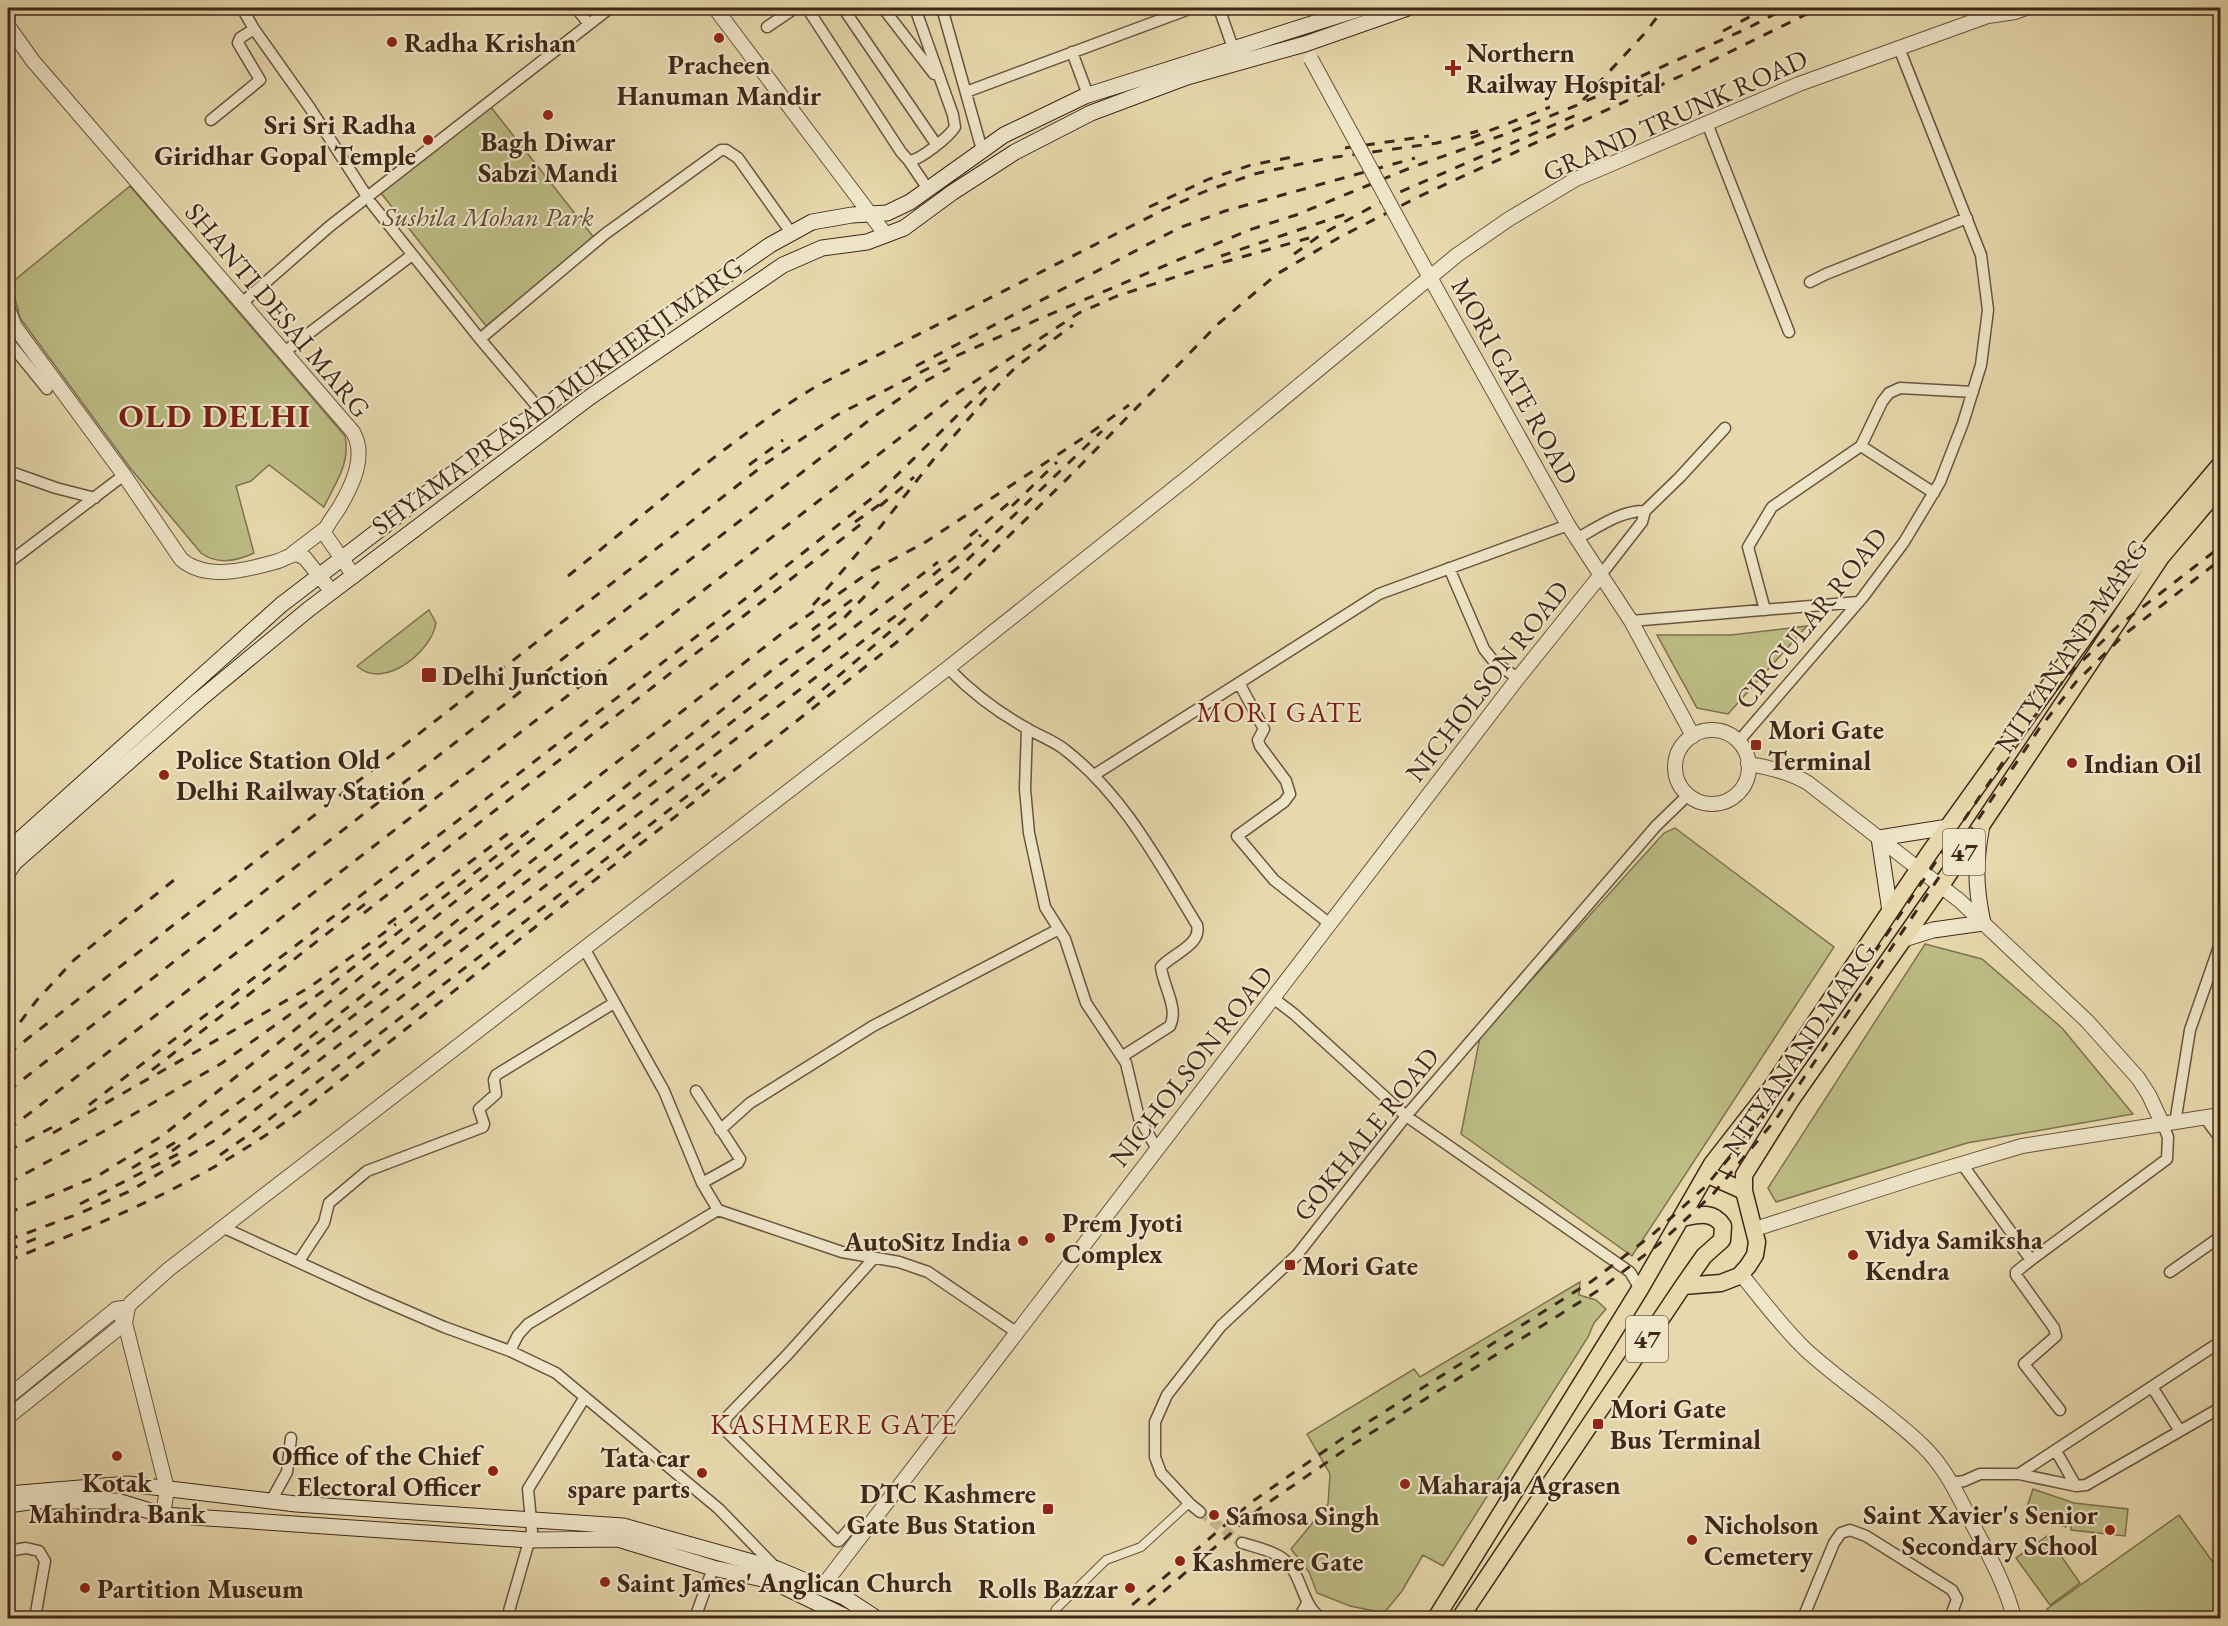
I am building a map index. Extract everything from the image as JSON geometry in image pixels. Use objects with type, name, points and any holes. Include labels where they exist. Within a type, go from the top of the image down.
[{"type":"main road","name":"SHYAMA PRASAD MUKHERJI MARG","points":[[8,850],[265,620],[319,576],[507,432],[541,411],[577,380],[770,245],[812,222],[887,213],[910,202],[1004,135],[1088,95],[1353,8]]},
{"type":"main road","name":"SHYAMA PRASAD MUKHERJI MARG","points":[[8,872],[15,862],[199,700],[332,592],[590,397],[783,265],[822,248],[867,242],[904,228],[953,192],[1015,152],[1091,113],[1187,77],[1305,44],[1377,12],[1408,8]]},
{"type":"main road","name":"NITYANAND MARG","points":[[1436,1618],[1640,1289],[1706,1174],[1772,1087],[1918,869],[2142,557],[2220,465]]},
{"type":"main road","name":"NITYANAND MARG","points":[[1741,1274],[1755,1255],[1757,1242],[1744,1191],[1744,1175],[1791,1100],[1941,886],[2161,557],[2220,488]]},
{"type":"main road","points":[[2104,611],[2118,621]]},
{"type":"main road","points":[[2089,631],[2104,641]]},
{"type":"main road","points":[[1904,939],[1933,930],[1983,922],[1975,872],[1982,825]]},
{"type":"main road","points":[[1890,911],[1879,838],[1948,827]]},
{"type":"main road","points":[[1772,1087],[1791,1100]]},
{"type":"main road","points":[[1706,1174],[1744,1191]]},
{"type":"main road","points":[[1682,1218],[1708,1215],[1720,1222],[1724,1231],[1719,1244],[1704,1256],[1683,1286]]},
{"type":"main road","name":"47","points":[[1461,1618],[1683,1286],[1721,1283],[1741,1274]]},
{"type":"main road","points":[[8,1494],[128,1484],[272,1501],[411,1513],[623,1526],[777,1569],[844,1597],[876,1618]]},
{"type":"main road","points":[[8,1505],[36,1501],[117,1500],[163,1515],[529,1540],[618,1539],[713,1568],[772,1581],[848,1618]]},
{"type":"street","points":[[242,8],[370,201],[480,339],[541,411]]},
{"type":"street","points":[[576,8],[589,24]]},
{"type":"street","points":[[242,303],[317,237],[370,201],[610,8]]},
{"type":"street","points":[[715,8],[886,235]]},
{"type":"street","points":[[767,27],[795,8]]},
{"type":"street","points":[[807,8],[901,152],[928,189]]},
{"type":"street","points":[[843,8],[936,144]]},
{"type":"street","points":[[883,8],[940,82]]},
{"type":"street","points":[[909,160],[916,159],[953,131],[955,127],[915,8]]},
{"type":"street","points":[[942,8],[982,150]]},
{"type":"street","points":[[966,92],[1192,8]]},
{"type":"street","points":[[1220,8],[1233,48]]},
{"type":"street","points":[[1988,16],[2003,8]]},
{"type":"street","name":"GRAND TRUNK ROAD","points":[[8,1396],[222,1227],[948,668],[1192,474],[1457,255],[1509,219],[1576,179],[1798,84],[1988,16],[2026,8]]},
{"type":"street","name":"SHANTI DESAI MARG","points":[[8,26],[33,61],[353,432],[359,444],[360,457],[351,484],[326,528],[292,554],[278,561],[237,571],[217,572],[192,568],[181,559],[124,475]]},
{"type":"street","name":"MORI GATE ROAD","points":[[1297,28],[1311,59],[1429,278],[1576,539],[1631,621],[1693,736]]},
{"type":"street","points":[[211,120],[260,80],[238,43],[240,38],[254,29]]},
{"type":"street","name":"CIRCULAR ROAD","points":[[1738,742],[1859,602],[1904,542],[1940,482],[1963,423],[1981,365],[1988,310],[1981,255],[1899,48]]},
{"type":"street","points":[[1072,52],[1088,95]]},
{"type":"street","points":[[1707,123],[1789,332]]},
{"type":"street","points":[[480,339],[606,234],[722,150],[738,158],[792,234]]},
{"type":"street","points":[[1810,282],[1967,218]]},
{"type":"street","points":[[283,353],[412,255]]},
{"type":"street","points":[[8,309],[15,327],[124,475],[8,563]]},
{"type":"street","points":[[8,341],[47,389]]},
{"type":"street","points":[[1765,610],[1748,547],[1772,507],[1861,446],[1882,402],[1894,390],[1900,388],[1972,392]]},
{"type":"street","points":[[1600,576],[1642,522],[1645,511],[1725,428]]},
{"type":"street","points":[[1861,446],[1934,493]]},
{"type":"street","points":[[8,471],[56,488],[95,498]]},
{"type":"street","points":[[1576,539],[1620,516],[1645,511]]},
{"type":"street","points":[[1094,775],[1379,594],[1568,525]]},
{"type":"street","points":[[326,528],[326,537],[354,576]]},
{"type":"street","points":[[292,554],[303,557],[332,592]]},
{"type":"street","points":[[1449,568],[1484,649],[1495,663],[1518,678]]},
{"type":"street","name":"NICHOLSON ROAD","points":[[822,1587],[1518,678],[1600,576]]},
{"type":"street","points":[[1631,621],[1859,602]]},
{"type":"street","points":[[948,668],[969,689],[1027,729],[1063,748],[1094,775],[1119,804],[1149,847],[1198,929],[1192,942],[1161,967],[1173,1011],[1170,1026],[1123,1056]]},
{"type":"street","points":[[1239,683],[1264,729],[1258,740],[1260,746],[1286,781],[1290,794],[1284,802],[1237,836],[1274,880],[1330,924]]},
{"type":"street","points":[[1027,729],[1025,789],[1029,832],[1045,907],[1065,939],[1086,1003],[1114,1047],[1123,1056],[1139,1118],[1157,1149]]},
{"type":"street","points":[[1704,731],[1729,734],[1745,752],[1748,764],[1744,785],[1728,800],[1708,804],[1701,802],[1688,795],[1679,785],[1675,764],[1679,751],[1693,736],[1704,731]]},
{"type":"street","points":[[1748,764],[1795,775],[1808,783],[1941,886],[1983,922],[2088,1021],[2138,1078],[2169,1124]]},
{"type":"street","name":"GOKHALE ROAD","points":[[1200,1512],[1161,1473],[1155,1457],[1155,1422],[1167,1395],[1221,1326],[1297,1255],[1406,1116],[1656,826],[1688,795]]},
{"type":"street","points":[[720,1130],[750,1103],[873,1026],[1059,929]]},
{"type":"street","points":[[2060,1410],[2024,1364],[2056,1336],[2054,1328],[2016,1272],[2167,1159],[2169,1124],[2190,1030],[2220,945]]},
{"type":"street","points":[[584,948],[664,1091],[702,1183],[718,1210],[834,1250],[899,1262],[928,1272],[1016,1332]]},
{"type":"street","points":[[1273,998],[1406,1116],[1630,1272],[1640,1289]]},
{"type":"street","points":[[299,1261],[324,1223],[330,1203],[367,1171],[483,1127],[479,1109],[496,1094],[494,1080],[496,1075],[614,1003]]},
{"type":"street","points":[[696,1091],[740,1157],[739,1161],[702,1183]]},
{"type":"street","points":[[1755,1228],[2022,1146],[2220,1115]]},
{"type":"street","points":[[2205,1118],[2220,1138]]},
{"type":"street","points":[[1962,1164],[2031,1260]]},
{"type":"street","points":[[510,1351],[518,1335],[528,1324],[718,1210]]},
{"type":"street","points":[[222,1227],[370,1295],[444,1327],[510,1351],[556,1374],[719,1509],[777,1569]]},
{"type":"street","points":[[2170,1272],[2220,1237]]},
{"type":"street","points":[[865,1531],[853,1525],[837,1541],[728,1433],[724,1426],[727,1417],[788,1354],[874,1258]]},
{"type":"street","points":[[1741,1274],[1778,1320],[1807,1351],[1924,1447],[1951,1482],[1999,1575],[2014,1618]]},
{"type":"street","points":[[122,1308],[167,1489],[163,1515]]},
{"type":"street","points":[[8,1417],[125,1323]]},
{"type":"street","points":[[2019,1474],[2220,1342]]},
{"type":"street","points":[[2152,1387],[2181,1431]]},
{"type":"street","points":[[507,1618],[532,1531],[528,1489],[585,1397]]},
{"type":"street","points":[[1951,1482],[1964,1481],[1980,1474],[2019,1474],[2076,1486],[2086,1485],[2220,1408]]},
{"type":"street","points":[[272,1501],[286,1472],[291,1438]]},
{"type":"street","points":[[2056,1451],[2076,1486]]},
{"type":"street","points":[[1052,1618],[1056,1609],[1106,1560],[1141,1547],[1189,1503]]},
{"type":"street","points":[[1803,1618],[1834,1543],[1840,1533],[1850,1530],[1866,1536],[1952,1590],[1956,1605],[1950,1618]]},
{"type":"street","points":[[1242,1543],[1268,1550],[1288,1563],[1312,1612],[1321,1618]]},
{"type":"street","points":[[8,1551],[26,1548],[39,1551],[45,1561],[35,1618]]},
{"type":"street","points":[[695,1618],[713,1568]]},
{"type":"street","points":[[1299,1618],[1307,1603]]},
{"type":"green space","name":"Sushila Mohan Park","points":[[490,106],[595,239],[486,326],[381,193]]},
{"type":"green space","points":[[130,186],[345,436],[344,464],[324,507],[269,465],[251,481],[236,486],[254,553],[241,558],[220,560],[201,553],[131,469],[20,318],[11,283]]},
{"type":"green space","points":[[429,610],[436,623],[433,634],[416,656],[393,671],[380,674],[368,672],[357,666]]},
{"type":"green space","points":[[1807,626],[1728,714],[1697,708],[1657,635],[1731,635]]},
{"type":"green space","points":[[1675,828],[1834,947],[1632,1256],[1461,1134],[1480,1037],[1664,833]]},
{"type":"green space","points":[[1925,944],[1982,959],[2062,1028],[2133,1114],[1967,1143],[1776,1202],[1768,1188]]},
{"type":"green space","points":[[1580,1282],[1579,1295],[1596,1300],[1606,1309],[1594,1323],[1588,1337],[1443,1566],[1423,1555],[1402,1591],[1384,1613],[1350,1606],[1317,1593],[1309,1572],[1291,1549],[1328,1504],[1330,1474],[1307,1434],[1414,1369],[1420,1377]]},
{"type":"green space","points":[[2033,1489],[2074,1503],[2128,1509],[2125,1536],[2071,1530],[2073,1506],[2066,1527],[2025,1513]]},
{"type":"green space","points":[[2179,1515],[2220,1572],[2220,1618],[2054,1618],[2047,1609]]},
{"type":"green space","points":[[2047,1536],[2080,1583],[2050,1605],[2016,1558]]},
{"type":"tunnel","points":[[1200,1512],[1242,1543]]},
{"type":"railway","points":[[1583,100],[1645,33],[1664,8]]},
{"type":"railway","points":[[1723,31],[1766,8]]},
{"type":"railway","points":[[8,1054],[765,464],[837,415],[925,370],[1039,319],[1249,230],[1296,215],[1410,168],[1503,135],[1575,106],[1746,29],[1786,8]]},
{"type":"railway","points":[[8,1261],[170,1191],[238,1153],[312,1103],[907,634],[1074,472],[1218,324],[1277,274],[1340,237],[1418,197],[1687,73],[1819,8]]},
{"type":"railway","points":[[1471,138],[1550,107]]},
{"type":"railway","points":[[1382,200],[1583,112]]},
{"type":"railway","points":[[568,576],[720,453],[815,387],[1165,209],[1254,174],[1329,158],[1437,143],[1478,131]]},
{"type":"railway","points":[[1345,148],[1429,136]]},
{"type":"railway","points":[[1149,207],[1209,179],[1251,165],[1298,156]]},
{"type":"railway","points":[[916,366],[1179,228],[1225,211],[1415,158]]},
{"type":"railway","points":[[1294,254],[1322,234],[1390,197]]},
{"type":"railway","points":[[1221,256],[1346,214]]},
{"type":"railway","points":[[8,1130],[959,392],[1079,313],[1117,296],[1203,268],[1309,238]]},
{"type":"railway","points":[[813,605],[996,387],[1016,367],[1073,325]]},
{"type":"railway","points":[[8,1091],[868,421],[920,384],[950,368]]},
{"type":"railway","points":[[89,1105],[736,606],[881,491],[991,382]]},
{"type":"railway","points":[[8,1183],[108,1129],[222,1063],[323,991],[780,635],[871,571],[924,543],[1129,405]]},
{"type":"railway","points":[[8,1240],[78,1214],[130,1191],[217,1139],[964,563],[1102,431]]},
{"type":"railway","points":[[749,465],[783,440]]},
{"type":"railway","points":[[1012,506],[1057,462]]},
{"type":"railway","points":[[880,506],[914,477]]},
{"type":"railway","points":[[970,536],[1016,497]]},
{"type":"railway","points":[[855,522],[886,500]]},
{"type":"railway","points":[[364,913],[865,521]]},
{"type":"railway","points":[[933,575],[981,535]]},
{"type":"railway","points":[[1117,1618],[1253,1501],[1346,1436],[1592,1281],[1652,1235],[1705,1187],[1767,1112],[2030,722],[2068,675],[2118,626],[2220,547]]},
{"type":"railway","points":[[1133,1618],[1259,1509],[1352,1445],[1599,1290],[1659,1244],[1713,1194],[1776,1119],[2039,729],[2076,682],[2125,634],[2220,560]]},
{"type":"railway","points":[[172,1151],[290,1065],[938,562]]},
{"type":"railway","points":[[294,1050],[776,667],[844,618],[885,575]]},
{"type":"railway","points":[[812,630],[853,599]]},
{"type":"railway","points":[[807,703],[912,613]]},
{"type":"railway","points":[[220,1155],[717,773]]},
{"type":"railway","points":[[388,924],[510,832]]},
{"type":"railway","points":[[8,1213],[96,1177],[162,1136],[542,832]]},
{"type":"railway","points":[[8,1038],[37,1000],[74,960],[179,876]]},
{"type":"railway","points":[[152,1070],[370,900]]},
{"type":"railway","points":[[53,1133],[310,987],[396,924]]},
{"type":"railway","points":[[8,1151],[58,1124]]},
{"type":"railway","points":[[132,1168],[176,1142]]},
{"type":"railway","points":[[80,1204],[184,1151]]},
{"type":"railway","points":[[8,1250],[40,1237]]},
{"type":"place","name":"Pracheen Hanuman Mandir","points":[[719,38]]},
{"type":"place","name":"Radha Krishan","points":[[392,42]]},
{"type":"place","name":"Northern Railway Hospital","points":[[1453,68]]},
{"type":"place","name":"Bagh Diwar Sabzi Mandi","points":[[548,115]]},
{"type":"place","name":"Sri Sri Radha Giridhar Gopal Temple","points":[[428,140]]},
{"type":"place","name":"Delhi Junction","points":[[429,675]]},
{"type":"place","name":"Mori Gate Terminal","points":[[1756,745]]},
{"type":"place","name":"Indian Oil","points":[[2072,763]]},
{"type":"place","name":"Police Station Old Delhi Railway Station","points":[[164,775]]},
{"type":"place","name":"Prem Jyoti Complex","points":[[1050,1238]]},
{"type":"place","name":"AutoSitz India","points":[[1023,1241]]},
{"type":"place","name":"Vidya Samiksha Kendra","points":[[1853,1255]]},
{"type":"place","name":"Mori Gate","points":[[1290,1265]]},
{"type":"place","name":"Mori Gate Bus Terminal","points":[[1598,1424]]},
{"type":"place","name":"Kotak Mahindra Bank","points":[[117,1456]]},
{"type":"place","name":"Office of the Chief Electoral Officer","points":[[493,1471]]},
{"type":"place","name":"Tata car spare parts","points":[[702,1473]]},
{"type":"place","name":"Maharaja Agrasen","points":[[1405,1484]]},
{"type":"place","name":"DTC Kashmere Gate Bus Station","points":[[1048,1509]]},
{"type":"place","name":"Samosa Singh","points":[[1214,1515]]},
{"type":"place","name":"Saint Xavier's Senior Secondary School","points":[[2110,1530]]},
{"type":"place","name":"Nicholson Cemetery","points":[[1692,1540]]},
{"type":"place","name":"Kashmere Gate","points":[[1180,1561]]},
{"type":"place","name":"Saint James' Anglican Church","points":[[605,1582]]},
{"type":"place","name":"Partition Museum","points":[[85,1588]]},
{"type":"place","name":"Rolls Bazzar","points":[[1130,1588]]},
{"type":"district","name":"OLD DELHI","points":[[215,415]]},
{"type":"district","name":"MORI GATE","points":[[1280,712]]},
{"type":"district","name":"KASHMERE GATE","points":[[834,1424]]}]
